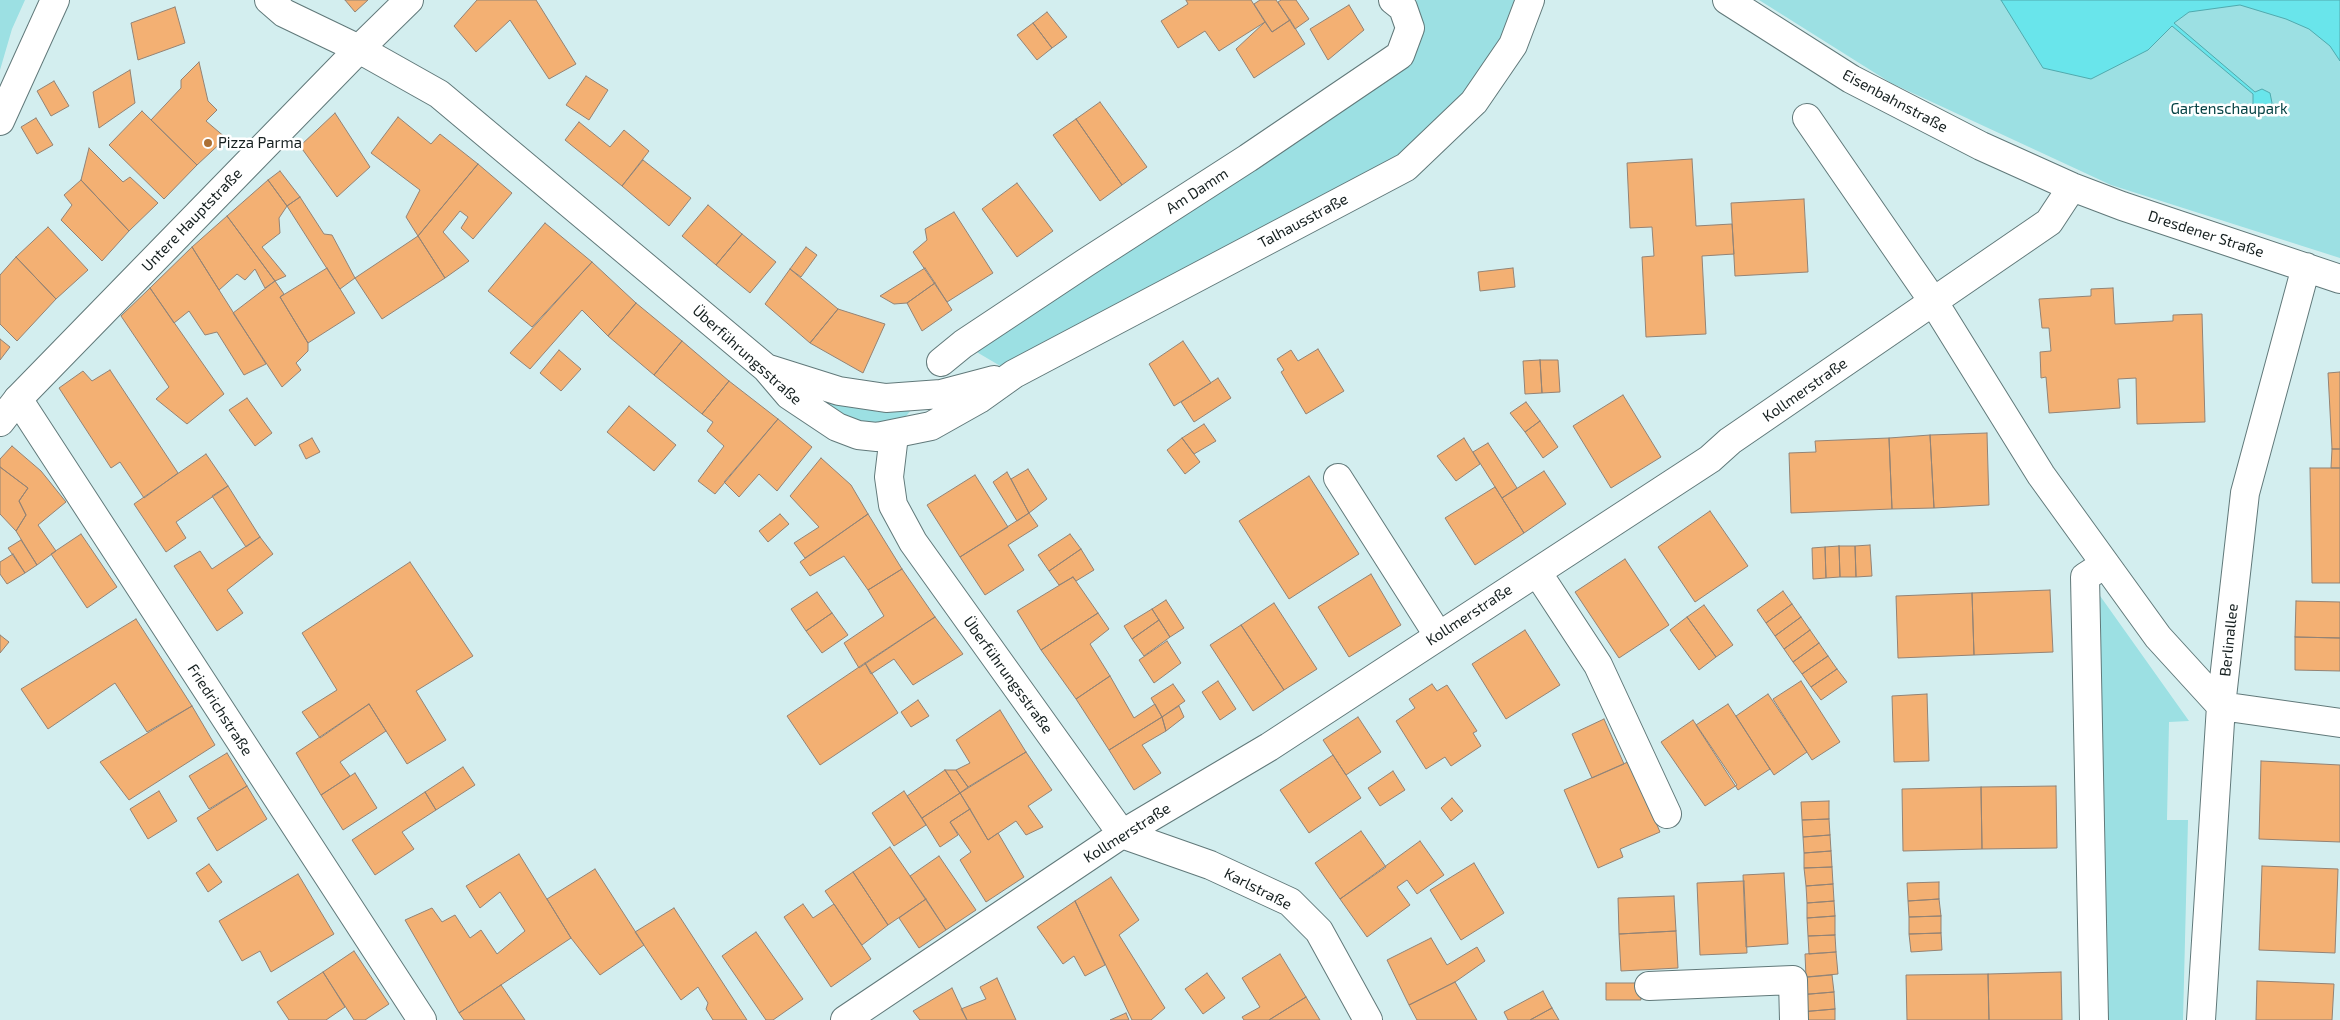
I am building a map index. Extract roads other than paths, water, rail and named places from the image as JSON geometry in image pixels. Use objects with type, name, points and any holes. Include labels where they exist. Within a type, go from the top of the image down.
[{"type":"street","points":[[0,121],[55,0]]},
{"type":"street","name":"Überführungsstraße","points":[[268,0],[284,13],[360,49],[439,94],[766,368],[789,395],[837,427],[858,435],[877,437],[894,435],[889,477],[893,506],[913,542],[1122,834]]},
{"type":"street","name":"Untere Hauptstraße","points":[[0,422],[18,399],[409,0]]},
{"type":"street","name":"Am Damm","points":[[941,362],[963,344],[1012,311],[1248,158],[1400,55],[1410,28],[1403,8],[1393,0]]},
{"type":"street","name":"Talhausstraße","points":[[894,435],[931,426],[979,399],[1014,374],[1406,167],[1474,102],[1513,45],[1530,0]]},
{"type":"street","name":"Eisenbahnstraße","points":[[1727,0],[1851,79],[1981,146],[2072,187]]},
{"type":"street","points":[[1807,118],[1933,301],[2041,475],[2158,637],[2221,706],[2340,722]]},
{"type":"street","name":"Dresdener Straße","points":[[2072,187],[2122,206],[2340,279]]},
{"type":"street","name":"Kollmerstraße","points":[[845,1020],[1122,834],[1269,747],[1710,459],[1730,441],[2049,222],[2072,187]]},
{"type":"street","name":"Berlinallee","points":[[2201,1020],[2221,706],[2245,493],[2306,268]]},
{"type":"street","points":[[766,368],[856,394],[886,398],[941,394]]},
{"type":"street","name":"Talhausstraße","points":[[941,394],[1014,374]]},
{"type":"street","points":[[894,435],[907,419],[941,394]]},
{"type":"street","name":"Friedrichstraße","points":[[18,399],[422,1020]]},
{"type":"street","points":[[1338,478],[1438,635]]},
{"type":"street","points":[[2094,1020],[2085,577],[2105,564]]},
{"type":"street","points":[[1537,572],[1598,665],[1667,814]]},
{"type":"street","name":"Karlstraße","points":[[1122,834],[1210,865],[1290,902],[1318,931],[1368,1020]]},
{"type":"street","points":[[1649,986],[1792,980],[1794,1020]]},
{"type":"place","name":"Pizza Parma","points":[[208,143]]},
{"type":"park label","name":"Gartenschaupark","points":[[2229,109]]}]
